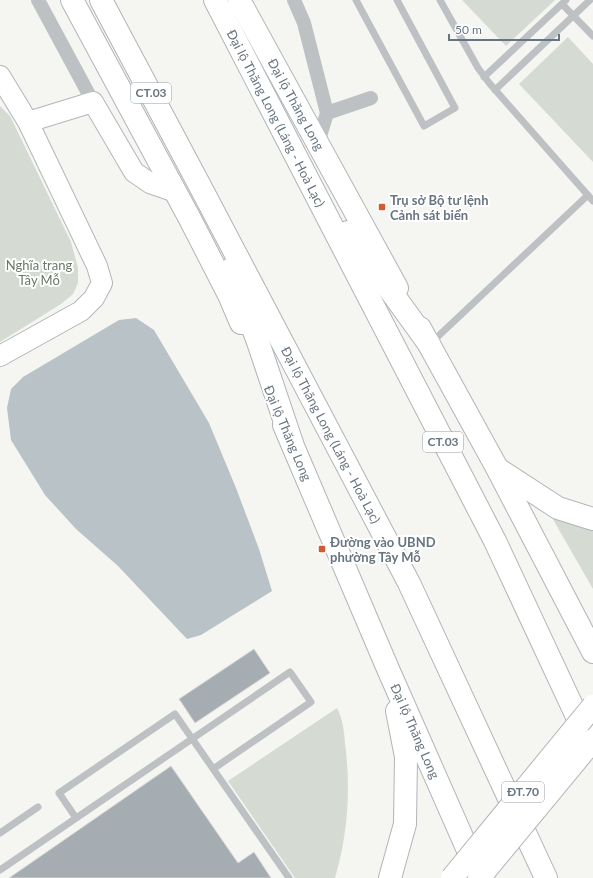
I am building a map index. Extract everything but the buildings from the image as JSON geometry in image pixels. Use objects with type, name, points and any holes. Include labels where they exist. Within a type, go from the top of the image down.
[{"type":"main road","name":"Đại lộ Thăng Long","points":[[72,0],[176,192],[229,295],[388,669],[479,878]]},
{"type":"main road","name":"Đại lộ Thăng Long (Láng - Hoà Lạc)","points":[[101,0],[409,583],[546,878]]},
{"type":"main road","name":"Đại lộ Thăng Long (Láng - Hoà Lạc)","points":[[215,0],[495,541],[593,752]]},
{"type":"main road","name":"Đại lộ Thăng Long","points":[[239,0],[497,468],[593,652]]},
{"type":"main road","points":[[285,136],[361,250],[429,344]]},
{"type":"main road","points":[[200,186],[258,342],[292,443]]},
{"type":"main road","points":[[497,468],[558,508],[593,519]]},
{"type":"main road","points":[[388,669],[406,757],[406,824],[390,878]]},
{"type":"main road","name":"ĐT.70","points":[[452,878],[593,706]]},
{"type":"main road","name":"ĐT.70","points":[[479,878],[593,740]]},
{"type":"street","points":[[38,0],[93,102],[134,172],[150,183],[176,192]]},
{"type":"street","points":[[294,0],[304,23],[327,113],[318,143]]},
{"type":"street","points":[[0,76],[28,122],[97,266],[102,283],[94,298],[81,311],[0,356]]},
{"type":"street","points":[[327,113],[371,98]]},
{"type":"street","points":[[28,122],[93,102]]},
{"type":"lane","points":[[356,0],[424,126],[455,108],[397,0]]},
{"type":"lane","points":[[429,344],[590,198],[484,77],[440,0]]},
{"type":"lane","points":[[495,90],[590,0]]},
{"type":"lane","points":[[484,77],[564,2],[574,16],[593,36]]},
{"type":"lane","points":[[0,870],[290,672],[311,702],[213,769]]},
{"type":"lane","points":[[76,818],[59,793],[175,714],[289,878]]},
{"type":"lane","points":[[0,833],[38,806]]},
{"type":"green space","points":[[462,0],[555,0],[506,46]]},
{"type":"green space","points":[[568,37],[593,64],[593,162],[519,84]]},
{"type":"green space","name":"Nghĩa trang Tây Mỗ","points":[[0,106],[10,116],[71,242],[78,268],[78,283],[73,294],[61,304],[0,342]]},
{"type":"green space","points":[[547,509],[593,528],[593,589]]},
{"type":"green space","points":[[337,708],[341,716],[344,730],[348,794],[343,845],[335,878],[295,878],[228,781]]},
{"type":"shaded area","points":[[136,318],[154,330],[209,423],[259,549],[272,591],[201,635],[187,639],[118,566],[76,529],[45,495],[11,440],[7,408],[11,389],[23,377],[119,320]]},
{"type":"place","name":"Trụ sở Bộ tư lệnh Cảnh sát biển","points":[[382,207]]},
{"type":"place","name":"Đường vào UBND phường Tây Mỗ","points":[[322,549]]}]
